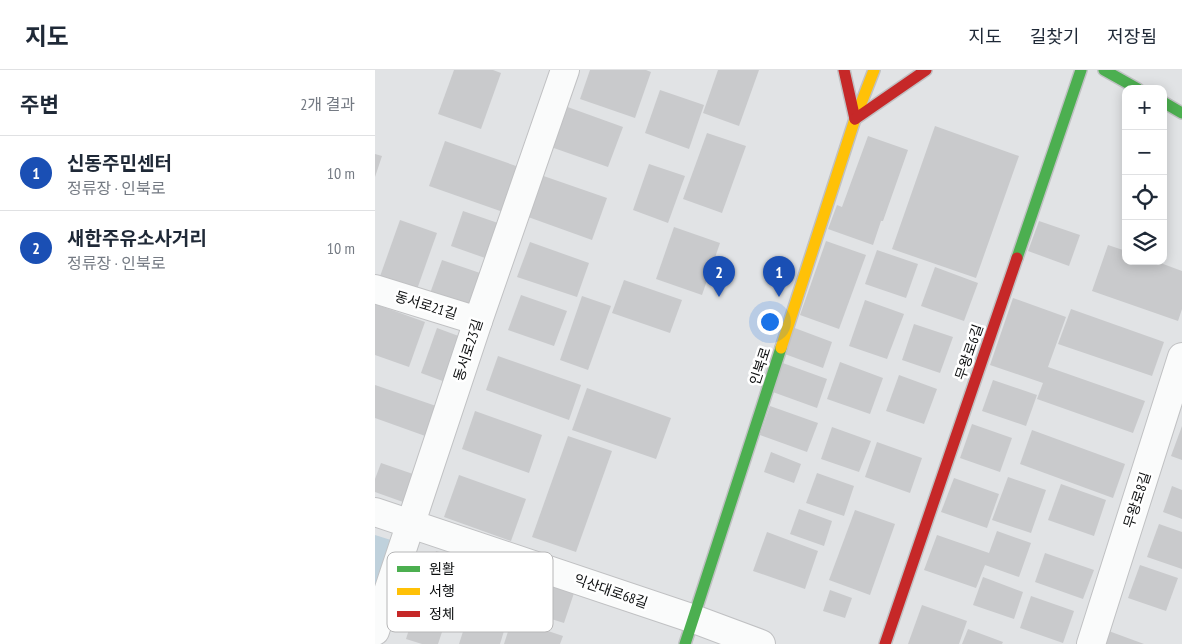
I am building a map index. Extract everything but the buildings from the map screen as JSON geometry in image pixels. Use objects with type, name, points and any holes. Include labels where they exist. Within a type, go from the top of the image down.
[{"type":"street","name":"동서로23길","points":[[401,552],[478,321],[565,70]]},
{"type":"street","points":[[844,70],[855,118],[926,70]]},
{"type":"street","name":"인북로","points":[[685,644],[855,118],[874,70]]},
{"type":"street","name":"무왕로6길","points":[[885,644],[1081,70]]},
{"type":"street","points":[[1104,70],[1131,85]]},
{"type":"street","points":[[1167,104],[1182,112]]},
{"type":"street","name":"동서로21길","points":[[375,288],[478,321]]},
{"type":"street","name":"무왕로8길","points":[[1091,644],[1182,357]]},
{"type":"street","name":"익산대로68길","points":[[375,512],[496,552]]},
{"type":"street","name":"익산대로68길","points":[[553,571],[761,644]]},
{"type":"street","name":"동서로23길","points":[[375,631],[387,595]]},
{"type":"shaded area","points":[[375,535],[394,541],[390,552],[387,552],[387,562],[375,599]]},
{"type":"traffic: fast","points":[[1017,258],[1081,70]]},
{"type":"traffic: fast","points":[[1104,70],[1131,85]]},
{"type":"traffic: fast","points":[[1167,104],[1182,113]]},
{"type":"traffic: fast","points":[[685,644],[781,348]]},
{"type":"traffic: slow","points":[[781,348],[855,119],[874,70]]},
{"type":"traffic: jam","points":[[844,70],[855,119]]},
{"type":"traffic: jam","points":[[855,119],[926,70]]},
{"type":"traffic: jam","points":[[885,644],[1017,258]]},
{"type":"place","name":"새한주유소사거리","points":[[719,297]]},
{"type":"place","name":"신동주민센터","points":[[779,297]]}]
